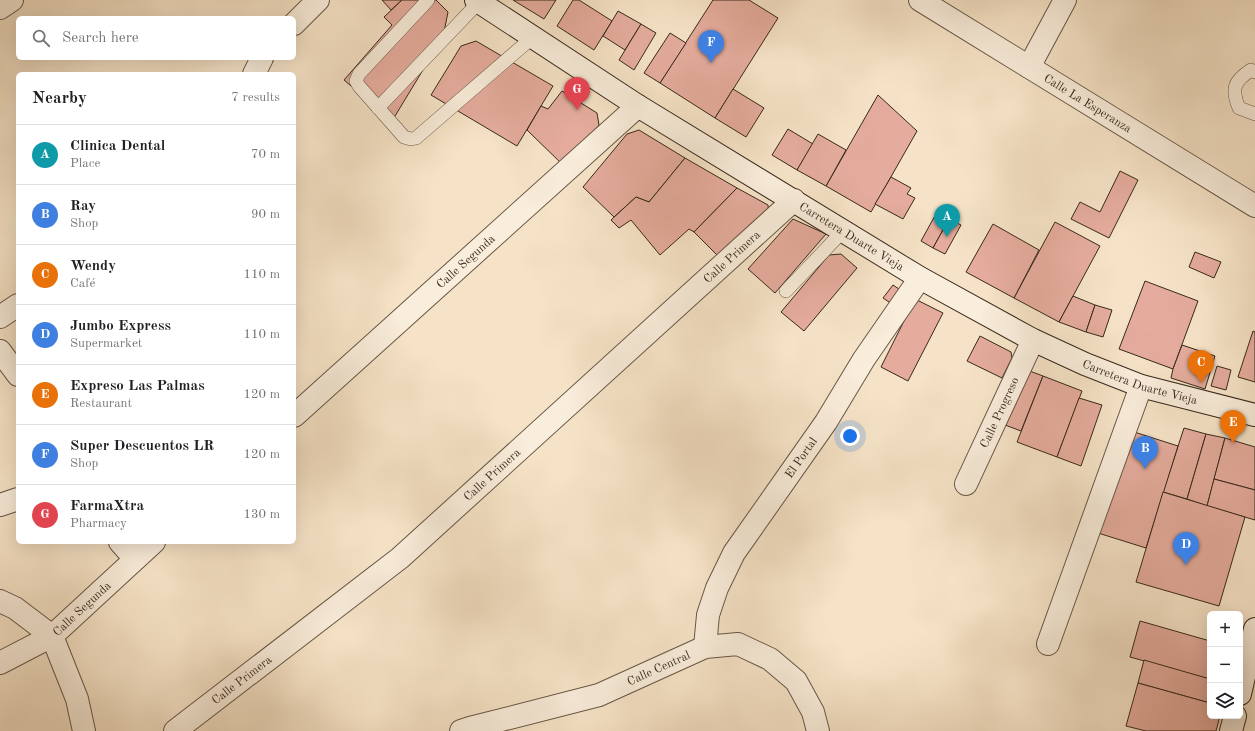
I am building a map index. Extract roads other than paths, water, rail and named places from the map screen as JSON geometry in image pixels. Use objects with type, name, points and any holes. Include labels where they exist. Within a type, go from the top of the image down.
[{"type":"street","points":[[0,8],[12,0]]},
{"type":"street","points":[[296,22],[318,0]]},
{"type":"street","name":"Calle La Esperanza","points":[[920,0],[1255,206]]},
{"type":"street","points":[[1030,67],[1065,0]]},
{"type":"street","name":"Carretera Duarte Vieja","points":[[477,1],[638,106],[920,278],[1033,340],[1085,364],[1141,386],[1255,415]]},
{"type":"street","points":[[255,72],[261,60]]},
{"type":"street","name":"Calle Segunda","points":[[296,414],[638,106]]},
{"type":"street","name":"Calle Primera","points":[[175,731],[400,558],[794,200]]},
{"type":"street","name":"El Portal","points":[[705,647],[708,615],[717,588],[734,554],[826,422],[864,359],[920,278]]},
{"type":"street","points":[[0,318],[16,306]]},
{"type":"street","name":"Calle Progreso","points":[[966,484],[1033,340]]},
{"type":"street","points":[[0,351],[16,372]]},
{"type":"street","points":[[1048,644],[1141,386]]},
{"type":"street","points":[[0,505],[16,500]]},
{"type":"street","points":[[122,544],[135,559]]},
{"type":"street","name":"Calle Segunda","points":[[0,663],[52,636],[152,544]]},
{"type":"street","points":[[0,602],[15,608],[52,636],[77,699],[84,731]]},
{"type":"street","points":[[1243,683],[1255,629]]},
{"type":"street","name":"Calle Central","points":[[462,731],[599,695],[705,647],[738,644],[770,659],[796,681],[813,712],[818,731]]},
{"type":"street","points":[[1232,731],[1234,719]]},
{"type":"lane","points":[[428,0],[359,74],[356,81],[358,86],[404,137],[410,139],[416,138],[533,37]]},
{"type":"lane","points":[[378,108],[477,1]]},
{"type":"lane","points":[[1255,72],[1251,70],[1241,77],[1235,87],[1235,97],[1239,108],[1255,114]]},
{"type":"lane","points":[[786,291],[843,231]]},
{"type":"place","name":"Super Descuentos LR","points":[[711,63]]},
{"type":"place","name":"FarmaXtra","points":[[577,110]]},
{"type":"place","name":"Clinica Dental","points":[[947,237]]},
{"type":"place","name":"Wendy","points":[[1201,383]]},
{"type":"place","name":"Expreso Las Palmas","points":[[1233,443]]},
{"type":"place","name":"Ray","points":[[1145,469]]},
{"type":"place","name":"Jumbo Express","points":[[1186,565]]}]
